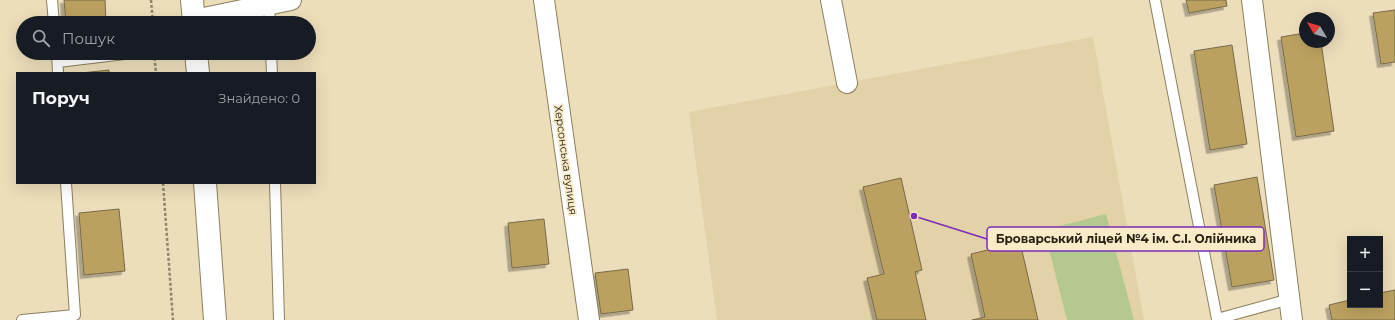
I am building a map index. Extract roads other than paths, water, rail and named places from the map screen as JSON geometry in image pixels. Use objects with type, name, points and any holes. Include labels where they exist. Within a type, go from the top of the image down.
[{"type":"main road","points":[[197,60],[198,72]]},
{"type":"main road","points":[[205,184],[215,320]]},
{"type":"street","points":[[193,14],[270,9],[291,0]]},
{"type":"street","name":"Херсонська вулиця","points":[[544,0],[589,320]]},
{"type":"street","points":[[831,0],[847,83]]},
{"type":"street","points":[[1252,0],[1292,320]]},
{"type":"lane","points":[[52,0],[53,16]]},
{"type":"lane","points":[[1155,0],[1217,319],[1290,299]]},
{"type":"lane","points":[[57,60],[58,72]]},
{"type":"lane","points":[[271,60],[272,72]]},
{"type":"lane","points":[[22,320],[75,315],[66,184]]},
{"type":"lane","points":[[275,184],[279,320]]},
{"type":"place","name":"Броварський ліцей №4 ім. С.І. Олійника","points":[[914,216]]}]
